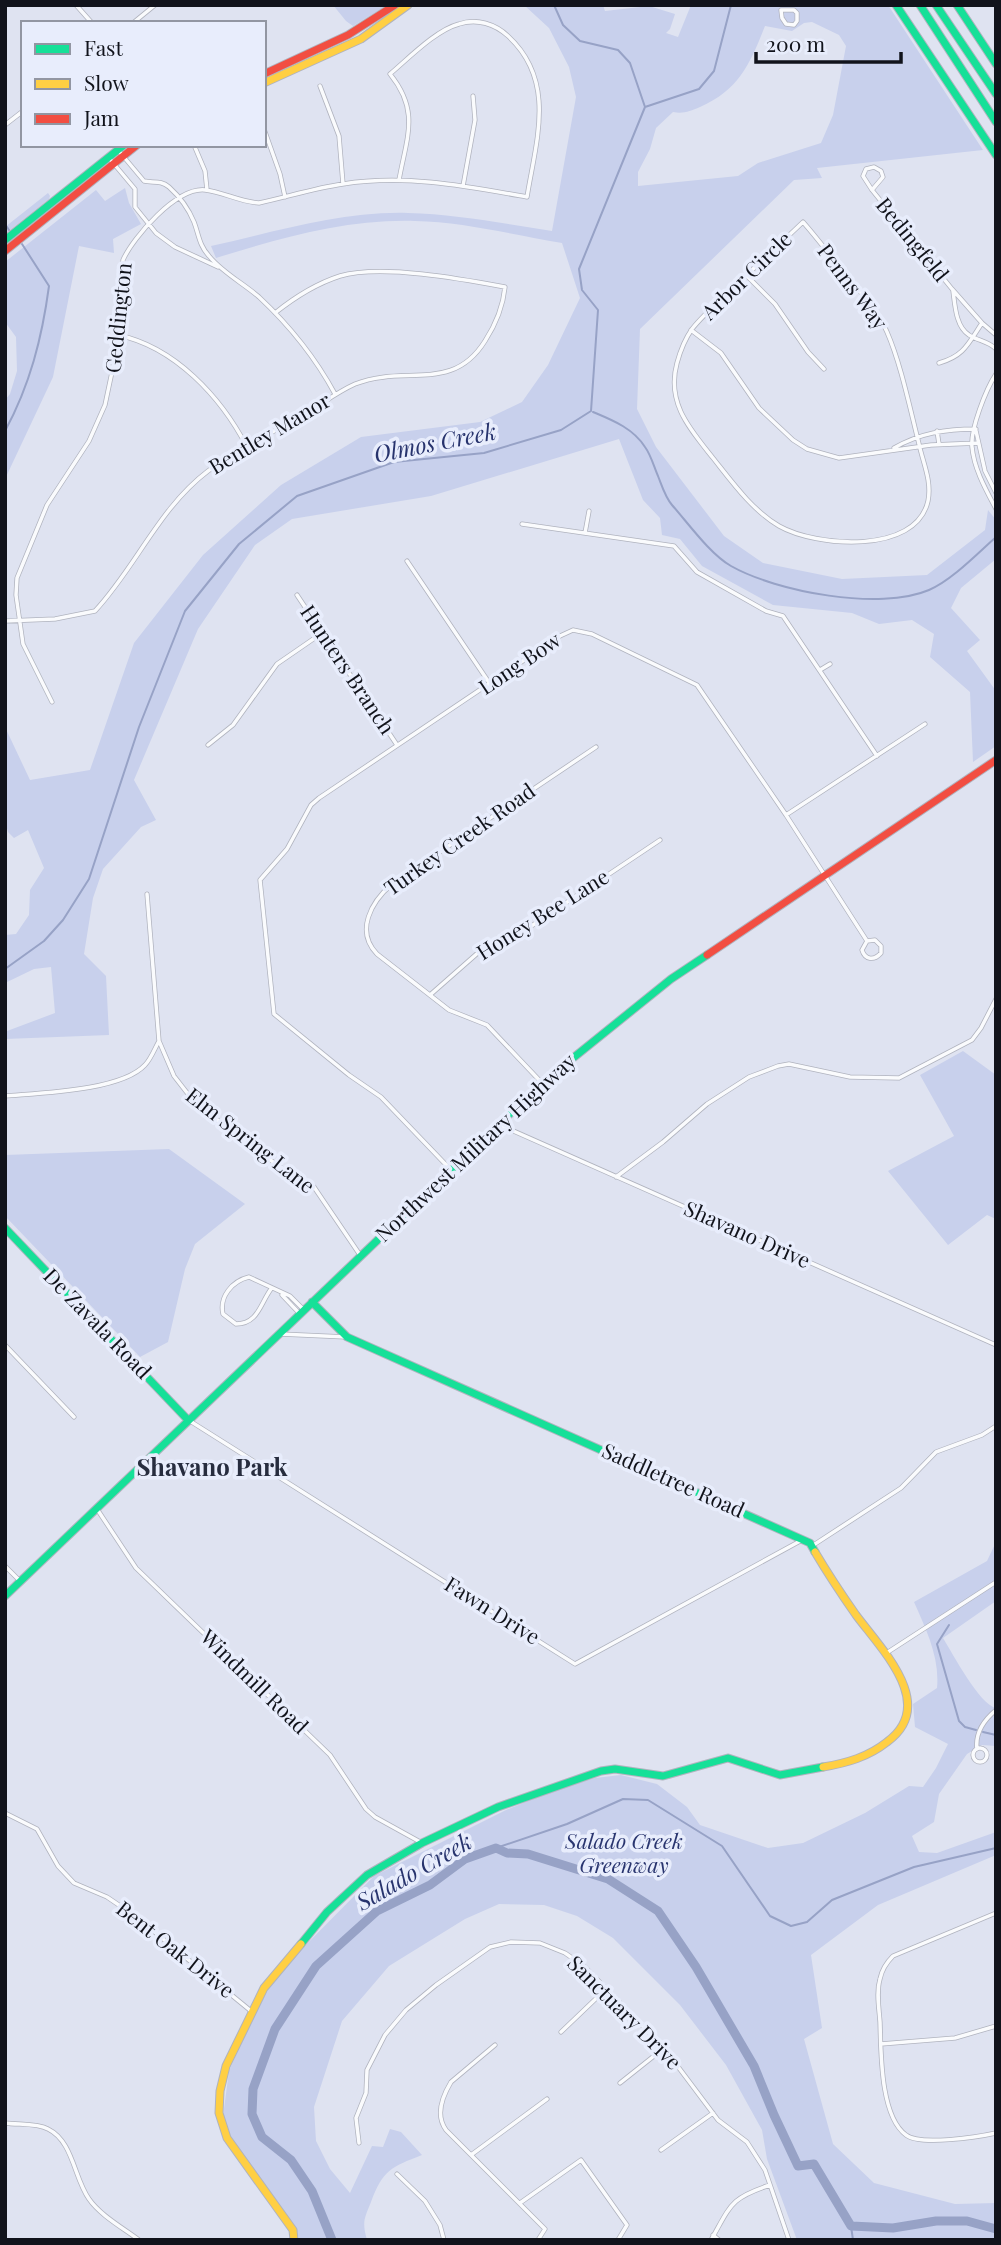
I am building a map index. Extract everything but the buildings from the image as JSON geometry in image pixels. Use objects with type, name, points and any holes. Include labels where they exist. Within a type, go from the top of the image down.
[{"type":"main road","points":[[266,73],[352,39],[395,5]]},
{"type":"main road","points":[[266,82],[352,39],[408,5]]},
{"type":"main road","points":[[896,5],[996,155]]},
{"type":"main road","points":[[920,5],[944,46],[996,122]]},
{"type":"main road","points":[[936,5],[996,94]]},
{"type":"main road","points":[[957,5],[996,64]]},
{"type":"main road","points":[[5,240],[36,220],[122,150]]},
{"type":"main road","points":[[5,251],[36,220]]},
{"type":"main road","name":"Northwest Military Highway","points":[[5,1596],[542,1083],[671,979],[996,760]]},
{"type":"main road","name":"De Zavala Road","points":[[5,1228],[188,1420]]},
{"type":"main road","name":"Saddletree Road","points":[[312,1302],[347,1337],[804,1539],[812,1546],[848,1604],[885,1654],[905,1690],[909,1711],[904,1726],[891,1739],[846,1763],[780,1775],[728,1758],[663,1776],[615,1769],[601,1771],[498,1807],[422,1843]]},
{"type":"main road","points":[[294,2240],[293,2230],[227,2138],[219,2113],[220,2091],[226,2066],[251,2011],[278,1968],[345,1894],[367,1875],[422,1843]]},
{"type":"street","points":[[76,5],[90,21]]},
{"type":"street","points":[[135,21],[155,5]]},
{"type":"street","points":[[780,7],[797,13],[797,21],[794,24],[786,24],[780,7]]},
{"type":"street","points":[[195,147],[205,171],[207,191],[246,202],[259,203],[343,184],[399,180],[463,186],[527,197],[541,113],[540,93],[532,68],[512,40],[501,30],[474,21],[460,23],[447,29],[390,74],[402,89],[409,107],[399,180]]},
{"type":"street","points":[[320,86],[340,136],[343,184]]},
{"type":"street","points":[[463,186],[475,120],[473,96]]},
{"type":"street","points":[[6,122],[21,112]]},
{"type":"street","points":[[266,135],[285,197]]},
{"type":"street","points":[[122,150],[144,181],[167,185],[195,225],[200,244],[220,268]]},
{"type":"street","points":[[111,161],[135,188],[135,207],[148,223],[175,247],[220,268],[257,296],[313,357],[335,394]]},
{"type":"street","name":"Bedingfeld","points":[[872,190],[883,177],[881,171],[874,167],[866,169],[863,176],[872,190],[952,289],[996,335]]},
{"type":"street","points":[[124,176],[134,169]]},
{"type":"street","points":[[135,188],[144,181]]},
{"type":"street","name":"Geddington","points":[[52,702],[27,652],[19,621],[16,586],[19,570],[51,498],[97,424],[111,383],[118,335],[123,260],[138,234],[148,223],[197,190],[207,191]]},
{"type":"street","name":"Arbor Circle","points":[[691,330],[803,222]]},
{"type":"street","name":"Penns Way","points":[[691,330],[677,364],[674,383],[684,420],[743,495],[778,526],[817,540],[881,540],[901,534],[921,517],[928,503],[929,481],[887,330],[803,222]]},
{"type":"street","name":"Bentley Manor","points":[[5,621],[55,619],[95,611],[176,502],[205,473],[335,394],[378,377],[444,373],[469,362],[493,329],[504,300],[505,287],[454,278],[367,273],[342,276],[319,284],[298,295],[275,313]]},
{"type":"street","points":[[747,275],[775,304],[808,352],[824,369]]},
{"type":"street","name":"Bedingfeld","points":[[952,289],[959,320],[966,333],[973,337]]},
{"type":"street","points":[[939,363],[954,359],[967,348],[982,323]]},
{"type":"street","points":[[691,330],[721,353],[759,408],[793,440],[807,449],[839,458],[891,449],[978,443]]},
{"type":"street","points":[[118,335],[145,344],[189,373],[220,404],[247,447]]},
{"type":"street","points":[[973,337],[995,346]]},
{"type":"street","points":[[996,374],[985,393],[972,443],[978,471],[996,509]]},
{"type":"street","points":[[891,449],[937,431],[976,429]]},
{"type":"street","points":[[976,429],[985,471],[996,493]]},
{"type":"street","points":[[937,431],[939,444]]},
{"type":"street","points":[[585,533],[589,511]]},
{"type":"street","points":[[522,524],[674,546],[696,572],[766,611],[783,616],[877,756]]},
{"type":"street","points":[[407,561],[490,684]]},
{"type":"street","name":"Hunters Branch","points":[[297,595],[397,745]]},
{"type":"street","name":"Long Bow","points":[[451,1170],[381,1097],[349,1075],[274,1014],[260,880],[288,849],[311,805],[560,636],[573,630],[592,634],[697,685],[786,815],[867,941]]},
{"type":"street","points":[[208,746],[233,725],[277,664],[322,633]]},
{"type":"street","points":[[819,671],[830,664]]},
{"type":"street","points":[[786,815],[925,724]]},
{"type":"street","name":"Turkey Creek Road","points":[[542,1083],[487,1025],[449,1010],[369,945],[366,935],[369,913],[376,900],[391,884],[596,747]]},
{"type":"street","name":"Honey Bee Lane","points":[[430,995],[480,951],[515,937],[660,840]]},
{"type":"street","name":"Elm Spring Lane","points":[[147,894],[159,1041],[174,1076],[187,1095],[281,1168],[314,1187],[360,1255]]},
{"type":"street","points":[[875,940],[881,946],[881,953],[876,958],[870,959],[863,953],[863,946],[867,941],[875,940]]},
{"type":"street","points":[[616,1177],[663,1142],[707,1104],[749,1077],[778,1066],[789,1065],[850,1077],[888,1079],[909,1075],[972,1040],[996,999]]},
{"type":"street","points":[[5,1096],[88,1088],[127,1076],[145,1064],[159,1041]]},
{"type":"street","name":"Shavano Drive","points":[[498,1124],[996,1345]]},
{"type":"street","points":[[271,1289],[256,1317],[250,1321],[236,1324],[223,1314],[223,1298],[231,1287],[241,1279],[253,1278],[290,1296],[302,1312]]},
{"type":"street","name":"Saddletree Road","points":[[278,1334],[347,1337]]},
{"type":"street","points":[[5,1345],[74,1417]]},
{"type":"street","name":"Fawn Drive","points":[[188,1420],[576,1664],[804,1539]]},
{"type":"street","points":[[812,1546],[901,1488],[936,1452],[982,1435],[996,1426]]},
{"type":"street","name":"Windmill Road","points":[[96,1508],[136,1568],[327,1751],[366,1810],[422,1843]]},
{"type":"street","points":[[5,1566],[20,1581]]},
{"type":"street","points":[[885,1654],[996,1582]]},
{"type":"street","points":[[978,1749],[977,1738],[981,1727],[996,1710]]},
{"type":"street","name":"Bent Oak Drive","points":[[5,1813],[37,1829],[58,1866],[74,1883],[107,1897],[135,1916],[251,2011]]},
{"type":"street","points":[[996,1913],[893,1956],[885,1964],[878,1982],[885,2093],[900,2129],[905,2135],[917,2140],[996,2133]]},
{"type":"street","name":"Sanctuary Drive","points":[[359,2143],[356,2118],[366,2093],[367,2070],[386,2035],[406,2010],[478,1954],[504,1943],[540,1943],[578,1961],[664,2048],[723,2124],[743,2138],[757,2154],[789,2240]]},
{"type":"street","points":[[561,2032],[606,1989]]},
{"type":"street","points":[[881,2044],[955,2038],[996,2025]]},
{"type":"street","points":[[495,2045],[451,2082],[440,2110],[442,2124],[545,2229],[538,2240]]},
{"type":"street","points":[[620,2083],[664,2048]]},
{"type":"street","points":[[471,2155],[547,2099]]},
{"type":"street","points":[[662,2150],[713,2113]]},
{"type":"street","points":[[5,2123],[43,2127],[58,2137],[64,2144],[83,2190],[92,2204],[139,2240]]},
{"type":"street","points":[[520,2203],[580,2160],[627,2225],[618,2240]]},
{"type":"street","points":[[397,2174],[425,2201],[440,2225],[444,2240]]},
{"type":"street","points":[[719,2240],[712,2238],[734,2201],[748,2192],[770,2185]]},
{"type":"green space","points":[[333,5],[387,5],[353,26]]},
{"type":"green space","points":[[524,5],[603,5],[605,11],[649,6],[675,14],[666,33],[678,37],[691,5],[888,5],[983,150],[817,168],[822,178],[794,180],[640,329],[637,409],[656,447],[724,536],[763,563],[842,579],[927,575],[985,530],[988,510],[996,520],[996,559],[961,588],[951,608],[980,640],[967,651],[996,691],[996,746],[973,762],[970,692],[930,657],[934,634],[912,620],[879,624],[852,613],[773,605],[702,566],[680,539],[662,535],[660,518],[643,500],[619,439],[431,496],[292,519],[255,545],[198,629],[134,780],[156,820],[141,827],[103,869],[93,898],[84,954],[106,976],[109,1035],[5,1039],[7,1031],[55,1013],[51,967],[34,969],[5,983],[5,935],[16,934],[29,915],[30,890],[44,868],[28,830],[14,838],[8,832],[5,821],[5,727],[30,780],[90,770],[134,643],[203,555],[281,485],[361,437],[480,422],[522,402],[548,365],[580,298],[562,243],[470,226],[415,221],[364,223],[289,237],[216,258],[211,246],[334,219],[383,213],[444,215],[552,231],[576,97],[569,67],[549,28]],"holes":[[[812,22],[839,35],[846,46],[833,115],[821,143],[758,163],[738,176],[638,186],[638,172],[650,149],[656,128],[673,112],[690,111],[725,93],[748,64],[765,26],[792,31],[804,23]]]},
{"type":"green space","points":[[125,188],[129,203],[141,224],[113,239],[114,253],[79,246],[53,377],[5,479],[5,400],[10,394],[17,371],[16,337],[5,322],[5,262],[96,190],[105,201]]},
{"type":"green space","points":[[48,193],[49,199],[5,234],[5,227]]},
{"type":"green space","points":[[963,1051],[996,1075],[996,1219],[987,1215],[948,1245],[888,1171],[954,1136],[920,1075]]},
{"type":"green space","points":[[169,1149],[245,1204],[195,1244],[185,1269],[168,1342],[140,1357],[5,1216],[5,1155]]},
{"type":"green space","name":"Salado Creek Greenway","points":[[996,1542],[996,1601],[943,1638],[974,1688],[996,1708],[996,1746],[982,1745],[967,1754],[939,1794],[934,1822],[912,1836],[919,1852],[937,1853],[996,1832],[996,1855],[878,1905],[811,1955],[822,2028],[804,2039],[833,2144],[874,2183],[955,2204],[996,2203],[996,2240],[797,2240],[767,2159],[762,2130],[726,2065],[680,2005],[613,1938],[577,1916],[544,1905],[499,1904],[465,1919],[389,1966],[342,2021],[314,2107],[316,2141],[330,2169],[350,2193],[372,2146],[383,2147],[390,2129],[401,2132],[422,2155],[395,2167],[384,2176],[365,2217],[367,2240],[299,2240],[296,2227],[231,2138],[223,2116],[229,2071],[253,2017],[278,1973],[374,1876],[506,1810],[595,1778],[621,1775],[657,1784],[687,1807],[700,1825],[768,1848],[803,1843],[865,1813],[909,1786],[923,1787],[948,1744],[915,1727],[913,1704],[937,1688],[937,1677],[931,1644],[914,1602],[987,1561]]},
{"type":"waterway","points":[[554,5],[563,25],[580,41],[618,50],[630,63],[645,107]]},
{"type":"waterway","name":"Olmos Creek","points":[[5,969],[44,941],[63,920],[89,879],[139,727],[185,611],[239,544],[297,496],[394,462],[484,453],[561,430],[591,411],[598,310],[582,290],[579,269],[645,107],[699,89],[714,71],[731,5]]},
{"type":"waterway","points":[[5,431],[34,361],[49,286],[22,244]]},
{"type":"waterway","points":[[593,412],[622,425],[640,440],[670,502],[715,554],[731,566],[774,584],[829,596],[884,599],[908,596],[929,590],[946,580],[996,537]]},
{"type":"waterway","points":[[949,1625],[937,1644],[959,1721],[965,1727],[976,1730]]},
{"type":"waterway","points":[[983,1732],[996,1735]]},
{"type":"waterway","points":[[496,1848],[567,1824],[623,1799],[648,1800],[722,1846],[770,1916],[791,1926],[807,1922],[832,1900],[914,1867],[996,1848]]},
{"type":"waterway","name":"Salado Creek","points":[[332,2240],[312,2191],[291,2160],[262,2137],[252,2114],[253,2089],[275,2029],[316,1966],[377,1911],[430,1885],[465,1859],[496,1848],[507,1853],[528,1854],[608,1879],[658,1911],[696,1967],[754,2066],[798,2166],[814,2164],[851,2226],[893,2228],[936,2221],[967,2221],[996,2229]]},
{"type":"waterway","points":[[851,2226],[853,2240]]},
{"type":"traffic: fast","points":[[896,5],[996,155]]},
{"type":"traffic: fast","points":[[920,5],[996,122]]},
{"type":"traffic: fast","points":[[936,5],[996,94]]},
{"type":"traffic: fast","points":[[957,5],[996,64]]},
{"type":"traffic: fast","points":[[5,240],[121,147]]},
{"type":"traffic: fast","points":[[5,1596],[542,1083],[671,979],[707,955]]},
{"type":"traffic: fast","points":[[5,1228],[188,1420]]},
{"type":"traffic: fast","points":[[312,1302],[347,1337],[810,1543],[815,1552]]},
{"type":"traffic: fast","points":[[301,1944],[327,1912],[367,1875],[422,1843],[498,1807],[601,1771],[615,1769],[663,1776],[728,1758],[780,1775],[823,1767]]},
{"type":"traffic: slow","points":[[266,82],[361,39],[408,5]]},
{"type":"traffic: slow","points":[[815,1552],[856,1615],[891,1661],[906,1695],[907,1711],[901,1727],[880,1747],[857,1759],[823,1767]]},
{"type":"traffic: slow","points":[[294,2240],[293,2230],[227,2138],[219,2113],[220,2091],[226,2066],[264,1988],[301,1944]]},
{"type":"traffic: jam","points":[[266,73],[348,35],[395,5]]},
{"type":"traffic: jam","points":[[5,251],[135,147]]},
{"type":"traffic: jam","points":[[707,955],[996,760]]},
{"type":"district","name":"Shavano Park","points":[[212,1468]]}]
